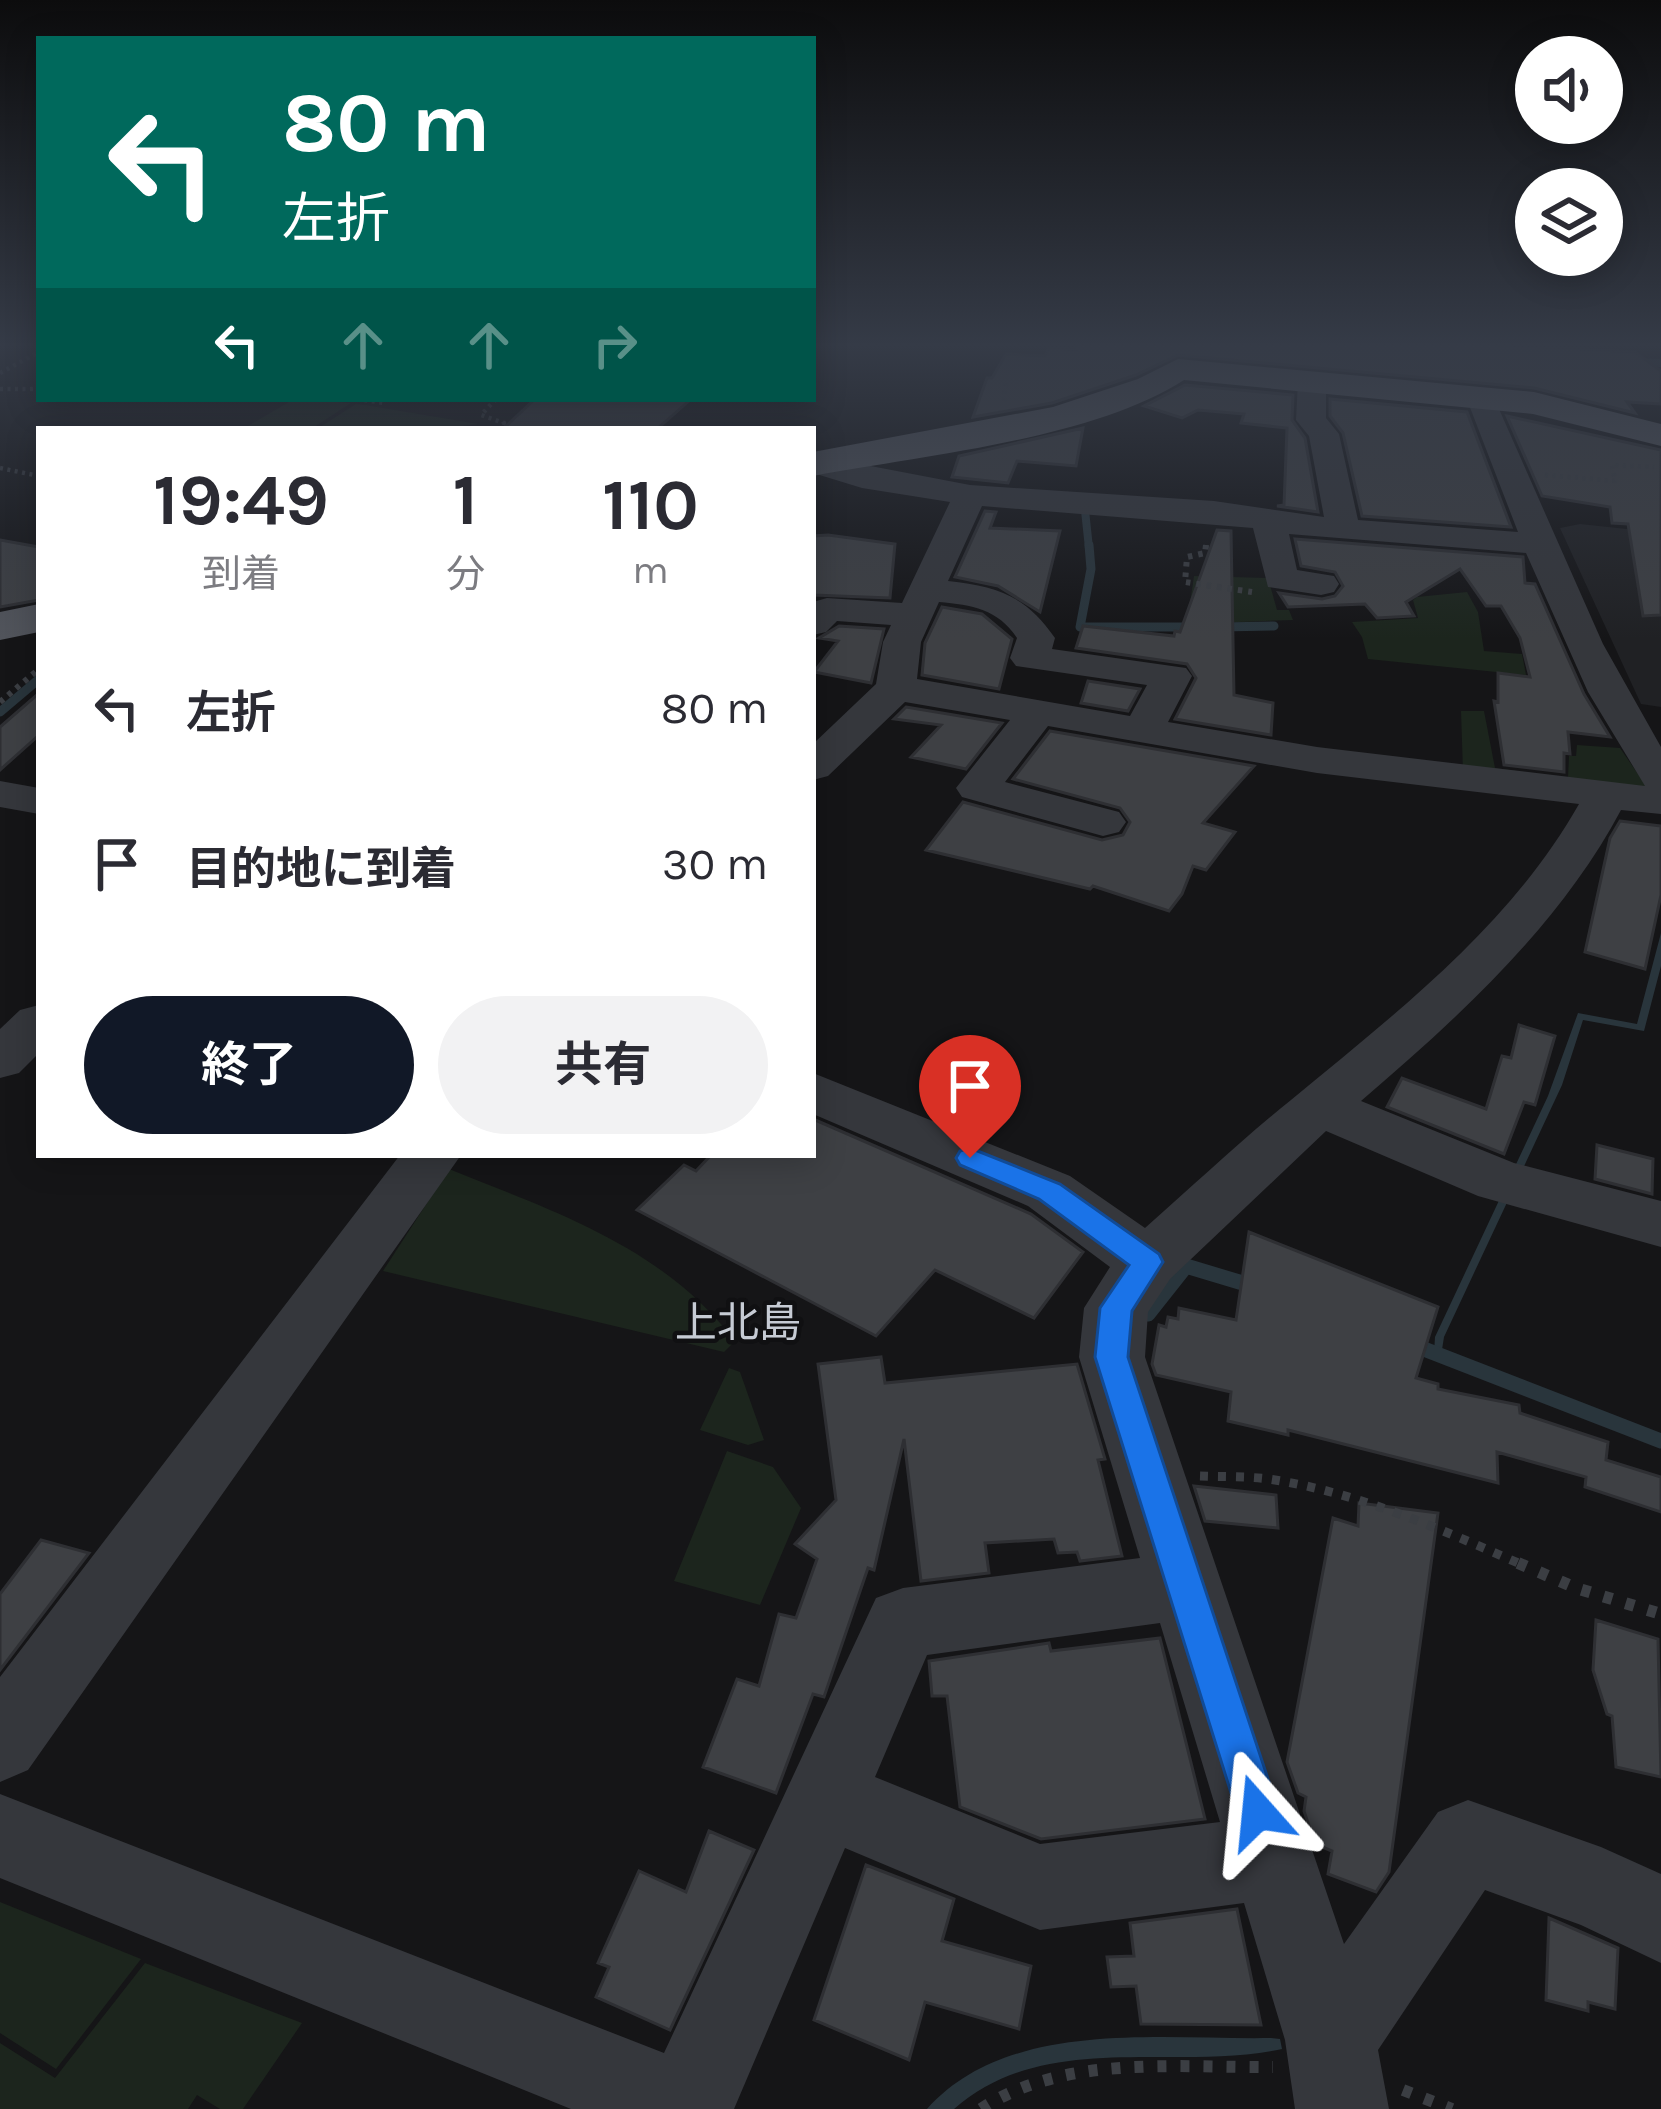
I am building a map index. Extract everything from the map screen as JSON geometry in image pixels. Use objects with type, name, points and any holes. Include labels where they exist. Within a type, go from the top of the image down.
[{"type":"main road","points":[[816,464],[920,442]]},
{"type":"main road","points":[[0,626],[36,619]]},
{"type":"street","points":[[1326,442],[1343,530]]},
{"type":"street","points":[[1501,442],[1604,680],[1661,778]]},
{"type":"street","points":[[816,465],[862,478],[970,495],[1214,512],[1343,530],[1541,544]]},
{"type":"street","points":[[816,764],[896,688],[902,642],[970,495]]},
{"type":"street","points":[[1269,522],[1281,579],[1321,584]]},
{"type":"street","points":[[816,621],[827,609],[920,602],[1010,604],[1022,613],[1036,638],[1030,658],[1172,676],[1143,730]]},
{"type":"street","points":[[896,688],[1316,760],[1661,801]]},
{"type":"street","points":[[1038,712],[978,788],[1103,822]]},
{"type":"street","points":[[0,794],[36,800]]},
{"type":"street","points":[[1336,2071],[1286,1896],[1112,1357],[1116,1308],[1148,1262],[1320,1106],[1442,1005],[1572,858],[1606,796]]},
{"type":"street","points":[[0,1060],[36,1025]]},
{"type":"street","points":[[816,1093],[1049,1191],[1148,1262]]},
{"type":"street","points":[[1320,1106],[1499,1180],[1661,1224]]},
{"type":"street","points":[[0,1742],[331,1285],[430,1158]]},
{"type":"street","points":[[0,1836],[687,2109],[903,1623],[1184,1586]]},
{"type":"street","points":[[828,1799],[1040,1886],[1286,1896]]},
{"type":"street","points":[[1336,2071],[1468,1842],[1600,1890],[1661,1920]]},
{"type":"path","points":[[1514,473],[1616,481],[1612,465],[1661,467]]},
{"type":"path","points":[[0,468],[36,475]]},
{"type":"path","points":[[1214,512],[1205,553],[1187,557],[1186,582],[1252,592]]},
{"type":"path","points":[[0,702],[36,671]]},
{"type":"path","points":[[1148,1473],[1274,1480],[1330,1493],[1426,1523],[1576,1588],[1661,1614]]},
{"type":"path","points":[[981,2109],[997,2093],[1055,2075],[1336,2071]]},
{"type":"shaded area","points":[[1580,524],[1655,532],[1661,526],[1661,707],[1641,704],[1560,528]]},
{"type":"shaded area","points":[[1194,576],[1268,578],[1277,610],[1289,610],[1293,620],[1187,624]]},
{"type":"shaded area","points":[[1467,592],[1478,612],[1484,651],[1522,654],[1526,675],[1368,659],[1352,622],[1418,618],[1413,600],[1417,597]]},
{"type":"shaded area","points":[[1461,711],[1484,711],[1495,768],[1568,778],[1569,756],[1576,756],[1577,745],[1620,748],[1647,787],[1463,772]]},
{"type":"shaded area","points":[[1661,933],[1661,966],[1644,1031],[1583,1020],[1562,1085],[1444,1337],[1441,1356],[1434,1353],[1435,1337],[1548,1096],[1578,1013],[1637,1024]]},
{"type":"shaded area","points":[[449,1169],[567,1218],[641,1257],[706,1308],[735,1341],[724,1352],[383,1271]]},
{"type":"shaded area","points":[[729,1368],[740,1372],[764,1440],[748,1445],[700,1430]]},
{"type":"shaded area","points":[[727,1451],[773,1467],[801,1508],[760,1605],[674,1581]]},
{"type":"shaded area","points":[[0,1902],[141,1959],[56,2069],[0,2033]]},
{"type":"shaded area","points":[[145,1963],[302,2023],[243,2109],[220,2109],[197,2095],[188,2109],[0,2109],[0,2043],[55,2078]]},
{"type":"shaded area","points":[[1135,2037],[1280,2039],[1282,2049],[1240,2055],[1111,2058],[1028,2069],[990,2084],[954,2109],[927,2109],[960,2080],[999,2060],[1042,2047]]},
{"type":"building","points":[[1019,442],[1080,442],[1076,466],[1017,461],[1008,483],[952,477],[959,456]]},
{"type":"building","points":[[1286,442],[1306,442],[1318,512],[1277,506],[1284,505]]},
{"type":"building","points":[[1345,442],[1479,442],[1511,527],[1362,516]]},
{"type":"building","points":[[1519,442],[1627,442],[1661,450],[1661,615],[1643,616],[1628,524],[1612,523],[1610,507],[1542,496]]},
{"type":"building","points":[[985,511],[996,512],[990,528],[1060,531],[1040,612],[998,586],[955,577]]},
{"type":"building","points":[[1217,530],[1231,531],[1234,695],[1273,703],[1271,735],[1175,719],[1196,678],[1187,664],[1076,648],[1083,626],[1174,636],[1175,631],[1180,632]]},
{"type":"building","points":[[816,536],[895,544],[890,598],[816,595]]},
{"type":"building","points":[[1295,539],[1523,557],[1525,583],[1535,584],[1584,694],[1610,737],[1568,732],[1570,754],[1564,753],[1564,772],[1504,765],[1494,701],[1498,702],[1498,673],[1530,677],[1520,638],[1501,606],[1486,606],[1460,569],[1406,602],[1414,616],[1377,618],[1365,604],[1288,607],[1279,593],[1322,599],[1335,596],[1343,586],[1335,572],[1301,566]]},
{"type":"building","points":[[0,540],[36,546],[36,601],[0,607]]},
{"type":"building","points":[[942,607],[982,614],[1012,639],[999,689],[922,675],[925,643]]},
{"type":"building","points":[[839,626],[884,629],[871,683],[816,672],[838,641],[819,638]]},
{"type":"building","points":[[1088,681],[1140,689],[1128,711],[1081,703]]},
{"type":"building","points":[[36,696],[36,738],[0,770],[0,727]]},
{"type":"building","points":[[906,707],[1002,723],[966,769],[911,757],[941,725],[894,719]]},
{"type":"building","points":[[1050,731],[1254,766],[1203,823],[1235,832],[1206,870],[1193,866],[1169,911],[1093,886],[926,850],[963,802],[1102,840],[1123,835],[1130,822],[1120,808],[1013,779]]},
{"type":"building","points":[[1620,821],[1661,826],[1661,895],[1645,969],[1585,952],[1610,838]]},
{"type":"building","points":[[1519,1025],[1555,1036],[1535,1105],[1524,1102],[1504,1154],[1387,1107],[1402,1078],[1486,1109],[1502,1056],[1511,1058]]},
{"type":"building","points":[[816,1120],[1031,1214],[1083,1252],[1034,1318],[935,1270],[876,1336],[637,1210],[684,1165],[696,1171],[708,1158],[816,1158]]},
{"type":"building","points":[[1597,1145],[1653,1159],[1652,1194],[1595,1179]]},
{"type":"building","points":[[1249,1232],[1438,1307],[1416,1378],[1438,1384],[1438,1389],[1519,1405],[1520,1413],[1608,1442],[1606,1460],[1661,1477],[1661,1512],[1585,1487],[1586,1477],[1497,1452],[1498,1483],[1288,1430],[1288,1435],[1228,1421],[1231,1392],[1156,1375],[1152,1364],[1159,1325],[1166,1327],[1168,1317],[1178,1319],[1179,1308],[1236,1320]]},
{"type":"building","points":[[881,1357],[885,1383],[1077,1364],[1105,1459],[1098,1460],[1122,1556],[1080,1561],[1077,1552],[1058,1553],[1054,1539],[985,1543],[989,1573],[921,1581],[904,1439],[874,1570],[868,1568],[824,1697],[813,1694],[776,1793],[703,1767],[737,1679],[759,1686],[779,1614],[796,1618],[817,1559],[795,1544],[836,1500],[818,1364]]},
{"type":"building","points":[[1194,1486],[1276,1495],[1278,1528],[1205,1521]]},
{"type":"building","points":[[1359,1503],[1438,1513],[1389,1872],[1376,1892],[1328,1874],[1332,1851],[1315,1844],[1304,1811],[1306,1797],[1298,1793],[1287,1762],[1333,1518],[1358,1526]]},
{"type":"building","points":[[41,1540],[89,1553],[0,1670],[0,1594]]},
{"type":"building","points":[[1596,1620],[1658,1639],[1661,1777],[1616,1767],[1612,1716],[1607,1714],[1593,1670]]},
{"type":"building","points":[[1160,1638],[1205,1819],[1041,1839],[960,1807],[947,1696],[932,1696],[929,1661],[1049,1643],[1051,1651]]},
{"type":"building","points":[[709,1831],[754,1850],[670,2030],[596,1997],[609,1967],[598,1963],[639,1871],[686,1892]]},
{"type":"building","points":[[866,1865],[954,1899],[942,1941],[1031,1966],[1019,2029],[925,2002],[909,2060],[814,2020]]},
{"type":"building","points":[[1237,1909],[1261,2025],[1141,2024],[1136,1986],[1111,1987],[1107,1957],[1134,1956],[1130,1923]]},
{"type":"building","points":[[1549,1918],[1618,1948],[1615,2009],[1588,2002],[1588,2011],[1546,2000]]},
{"type":"waterway","points":[[1084,501],[1089,548]]},
{"type":"waterway","points":[[1089,545],[1091,569],[1080,627],[1195,627]]},
{"type":"waterway","points":[[1221,627],[1274,626]]},
{"type":"waterway","points":[[0,712],[36,682]]},
{"type":"waterway","points":[[1148,1314],[1186,1266],[1256,1287]]},
{"type":"waterway","points":[[1411,1344],[1661,1441]]},
{"type":"district","name":"上北島","points":[[738,1322]]},
{"type":"route","points":[[970,1158],[1049,1191],[1148,1262],[1116,1308],[1112,1357],[1258,1812]]}]
